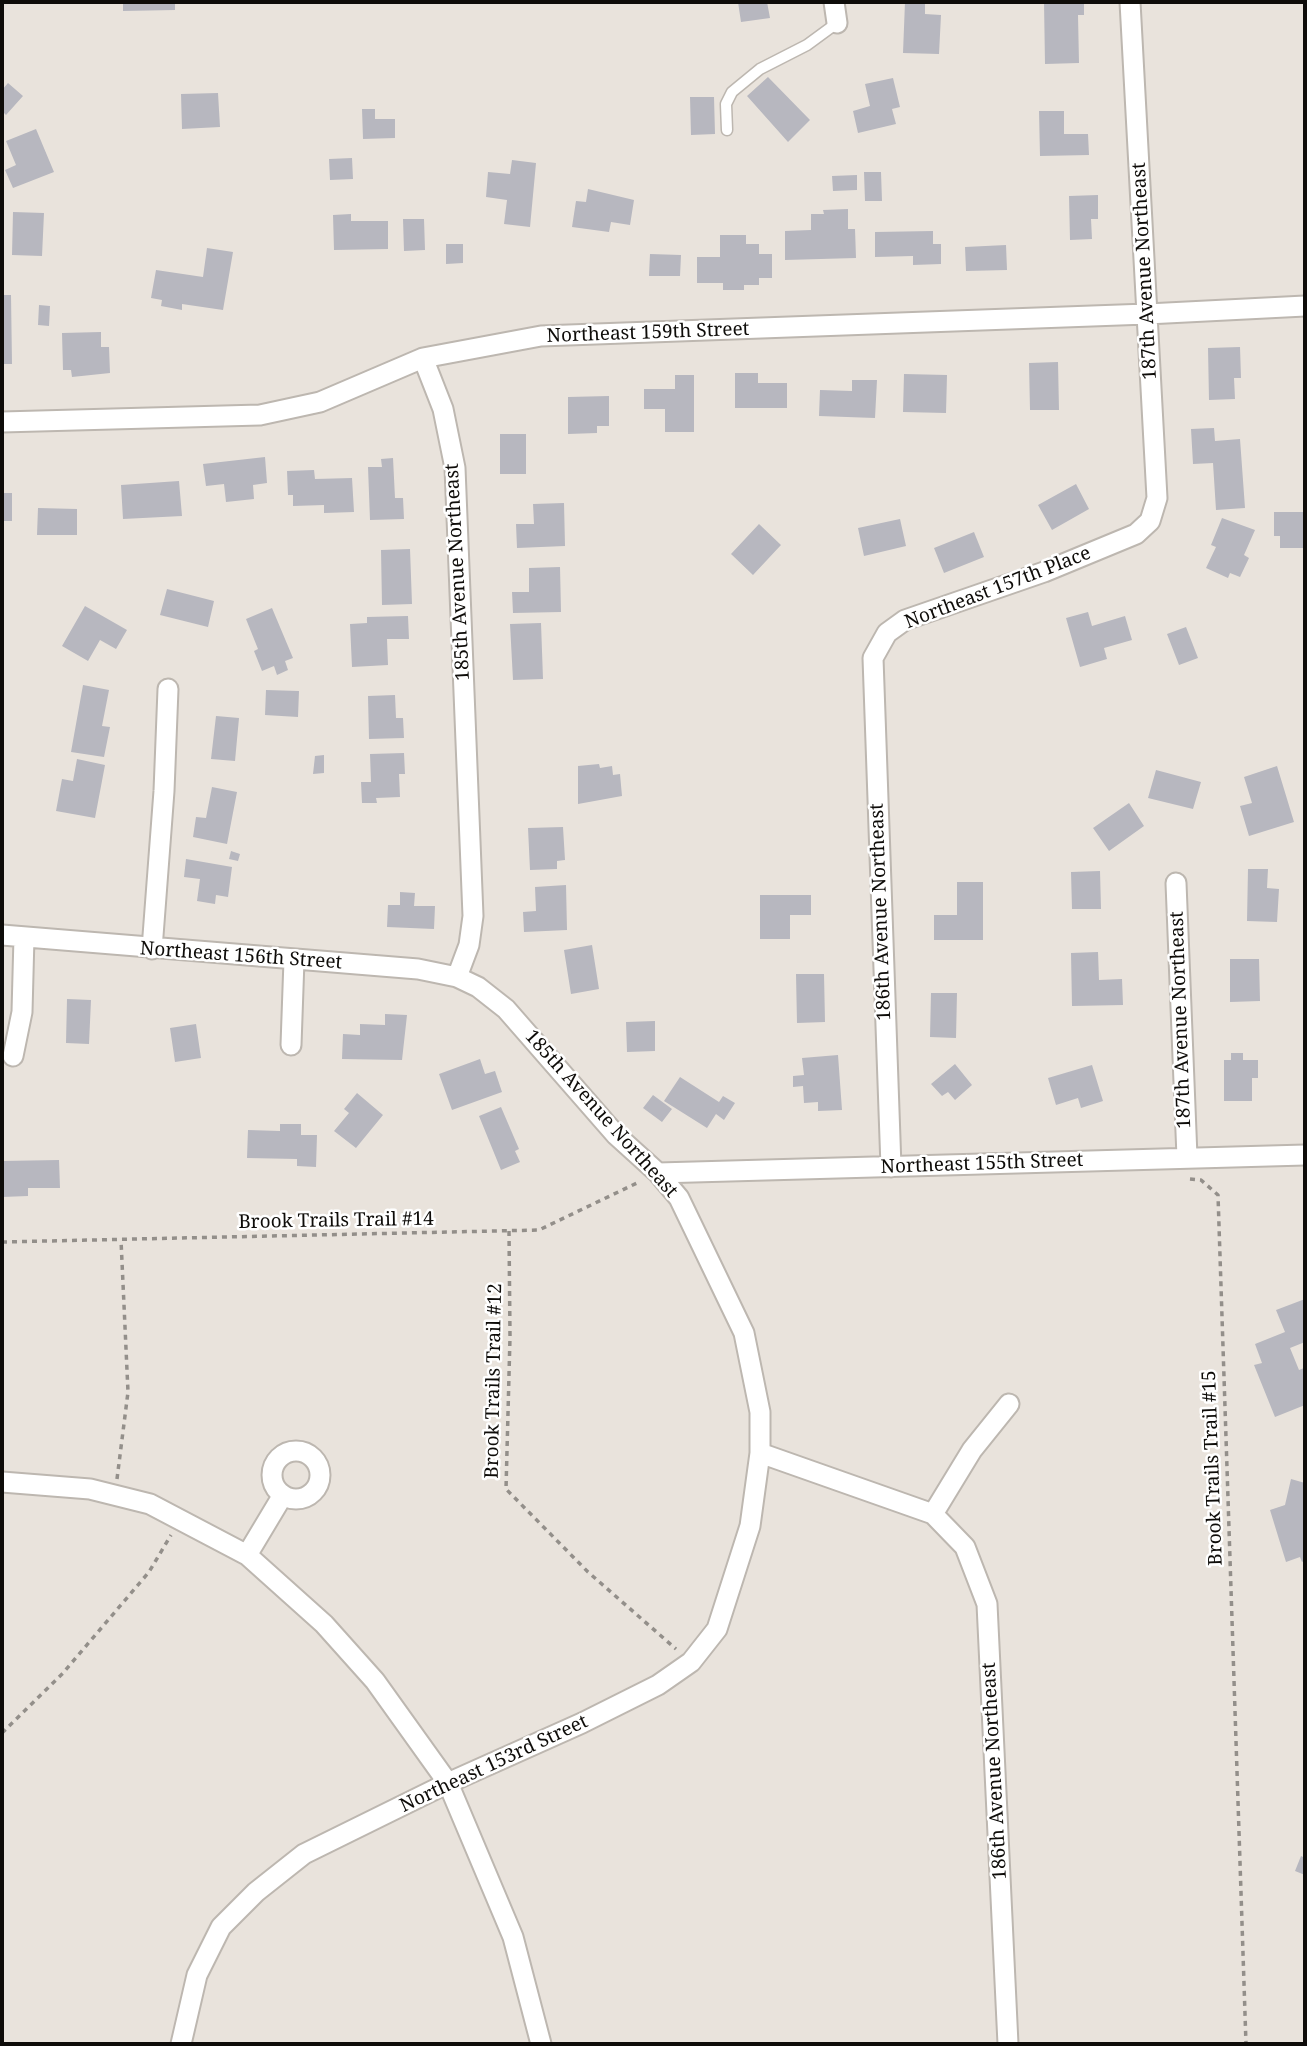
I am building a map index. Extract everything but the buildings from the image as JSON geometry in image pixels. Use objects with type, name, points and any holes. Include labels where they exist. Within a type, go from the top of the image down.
[{"type":"street","points":[[834,2],[837,23]]},
{"type":"street","name":"187th Avenue Northeast","points":[[1130,2],[1157,498],[1150,521],[1136,534]]},
{"type":"street","name":"Northeast 159th Street","points":[[2,422],[260,415],[320,402],[423,358],[541,336],[1305,306]]},
{"type":"street","name":"185th Avenue Northeast","points":[[423,358],[443,409],[455,468],[473,916],[469,945],[457,977]]},
{"type":"street","name":"Northeast 157th Place","points":[[873,657],[887,633],[905,620],[1044,572],[1136,534]]},
{"type":"street","name":"186th Avenue Northeast","points":[[873,657],[891,1167]]},
{"type":"street","points":[[152,949],[164,791],[168,689]]},
{"type":"street","name":"187th Avenue Northeast","points":[[1175,883],[1187,1157]]},
{"type":"street","name":"Northeast 156th Street","points":[[2,935],[418,969],[457,977],[478,987]]},
{"type":"street","points":[[13,1056],[22,1012],[24,937]]},
{"type":"street","points":[[291,1045],[294,960]]},
{"type":"street","name":"185th Avenue Northeast","points":[[478,987],[506,1009],[616,1135],[658,1173],[679,1198],[744,1333],[760,1412],[760,1453]]},
{"type":"street","name":"Northeast 155th Street","points":[[658,1173],[1305,1155]]},
{"type":"street","points":[[760,1453],[933,1514],[972,1450],[1009,1404]]},
{"type":"street","name":"Northeast 153rd Street","points":[[181,2044],[197,1975],[221,1927],[247,1901],[304,1854],[448,1783],[582,1723],[658,1685],[691,1662],[717,1629],[729,1599],[750,1526],[760,1453]]},
{"type":"street","points":[[2,1482],[90,1489],[150,1504],[247,1555],[324,1624],[375,1681],[448,1783],[513,1937],[541,2044]]},
{"type":"street","points":[[247,1555],[283,1495]]},
{"type":"street","name":"186th Avenue Northeast","points":[[933,1514],[965,1547],[987,1604],[1008,2044]]},
{"type":"lane","points":[[727,130],[726,104],[732,92],[760,69],[807,45],[837,23]]},
{"type":"path","name":"Brook Trails Trail #14","points":[[2,1242],[539,1230],[658,1173]]},
{"type":"path","name":"Brook Trails Trail #15","points":[[1187,1178],[1200,1180],[1218,1195],[1246,2044]]},
{"type":"path","name":"Brook Trails Trail #12","points":[[509,1231],[510,1337],[506,1489],[588,1572],[691,1662]]},
{"type":"path","points":[[114,1495],[128,1392],[121,1240]]},
{"type":"path","points":[[2,1733],[63,1673],[149,1572],[181,1518]]}]
